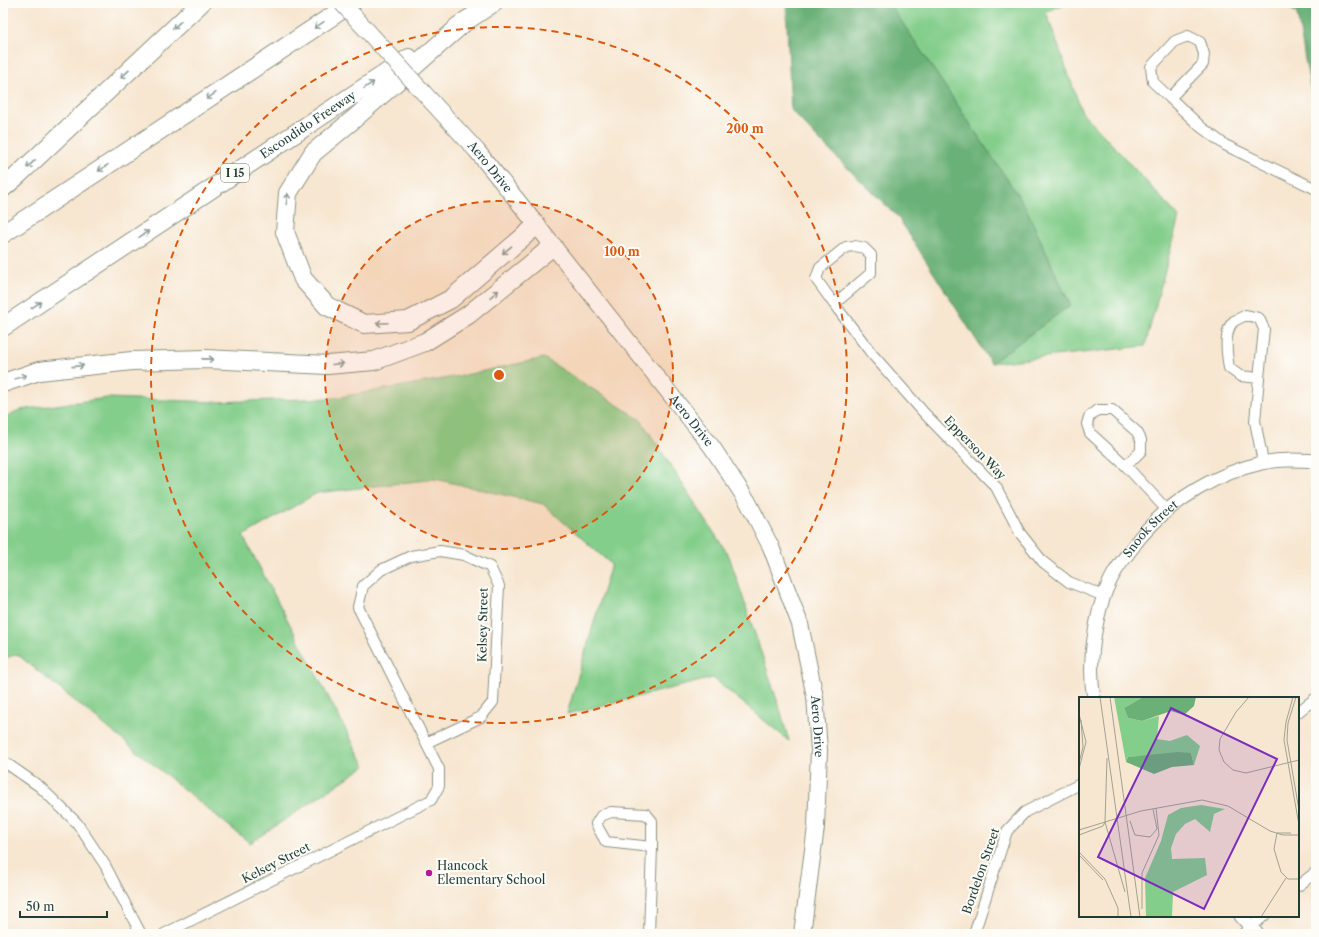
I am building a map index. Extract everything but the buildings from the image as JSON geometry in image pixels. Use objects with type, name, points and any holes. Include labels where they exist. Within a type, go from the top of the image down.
[{"type":"highway","points":[[3,188],[22,172],[201,3]]},
{"type":"highway","points":[[3,234],[352,3]]},
{"type":"highway","name":"Escondido Freeway","points":[[3,327],[493,3]]},
{"type":"highway","points":[[467,20],[313,153],[288,193],[285,232],[303,279],[327,306],[364,324],[408,321],[451,299],[537,225]]},
{"type":"highway","points":[[3,383],[39,371],[132,361],[206,359],[328,365],[374,361],[426,342],[468,315],[553,246]]},
{"type":"main road","name":"Aero Drive","points":[[342,3],[477,151],[537,225],[712,447],[748,502],[771,547],[800,624],[815,697],[819,750],[816,826],[802,934]]},
{"type":"street","points":[[1170,98],[1203,64],[1204,54],[1200,42],[1188,36],[1175,41],[1151,67],[1153,82],[1170,98],[1201,127],[1225,145],[1316,189]]},
{"type":"street","name":"Epperson Way","points":[[834,304],[871,273],[871,256],[864,248],[855,246],[846,247],[820,268],[816,279],[834,304],[872,354],[925,414],[996,487],[1020,533],[1043,562],[1069,582],[1104,596]]},
{"type":"street","points":[[1258,378],[1240,376],[1229,368],[1226,351],[1228,329],[1233,322],[1246,315],[1259,318],[1264,329],[1258,378],[1255,421],[1263,462]]},
{"type":"street","points":[[1126,466],[1141,451],[1141,440],[1137,432],[1112,410],[1097,410],[1089,416],[1087,424],[1090,433],[1126,466],[1167,510]]},
{"type":"street","name":"Snook Street","points":[[1094,697],[1092,687],[1093,640],[1104,596],[1114,572],[1143,533],[1167,510],[1188,494],[1232,472],[1263,462],[1291,460],[1316,461]]},
{"type":"street","name":"Kelsey Street","points":[[164,934],[431,800],[439,786],[439,770],[358,607],[363,586],[381,570],[411,556],[440,551],[464,555],[490,567],[499,586],[493,702],[481,717],[426,743]]},
{"type":"street","points":[[1299,711],[1316,698]]},
{"type":"street","points":[[3,762],[39,786],[76,823],[105,865],[141,934]]},
{"type":"street","name":"Bordelon Street","points":[[974,934],[1007,831],[1025,812],[1079,785]]},
{"type":"street","points":[[649,934],[652,847],[652,821],[646,814],[611,812],[602,816],[596,824],[606,842],[652,847]]},
{"type":"street","points":[[1299,885],[1314,876]]},
{"type":"street","points":[[1242,917],[1251,932],[1263,917]]},
{"type":"green space","points":[[786,3],[889,3],[1025,206],[1070,305],[991,363],[898,217],[824,145],[791,110]]},
{"type":"green space","points":[[889,3],[1066,3],[1046,12],[1082,112],[1179,217],[1145,346],[991,363],[1070,305],[1025,206]]},
{"type":"green space","points":[[1284,3],[1316,3],[1316,120],[1297,14]]},
{"type":"green space","points":[[544,358],[641,420],[729,556],[779,706],[789,741],[713,678],[567,714],[611,564],[543,504],[435,479],[317,493],[243,536],[365,766],[250,843],[17,654],[3,659],[3,418],[20,410],[107,398],[216,402],[334,398],[465,375]]},
{"type":"place","name":"Hancock Elementary School","points":[[429,873]]}]
